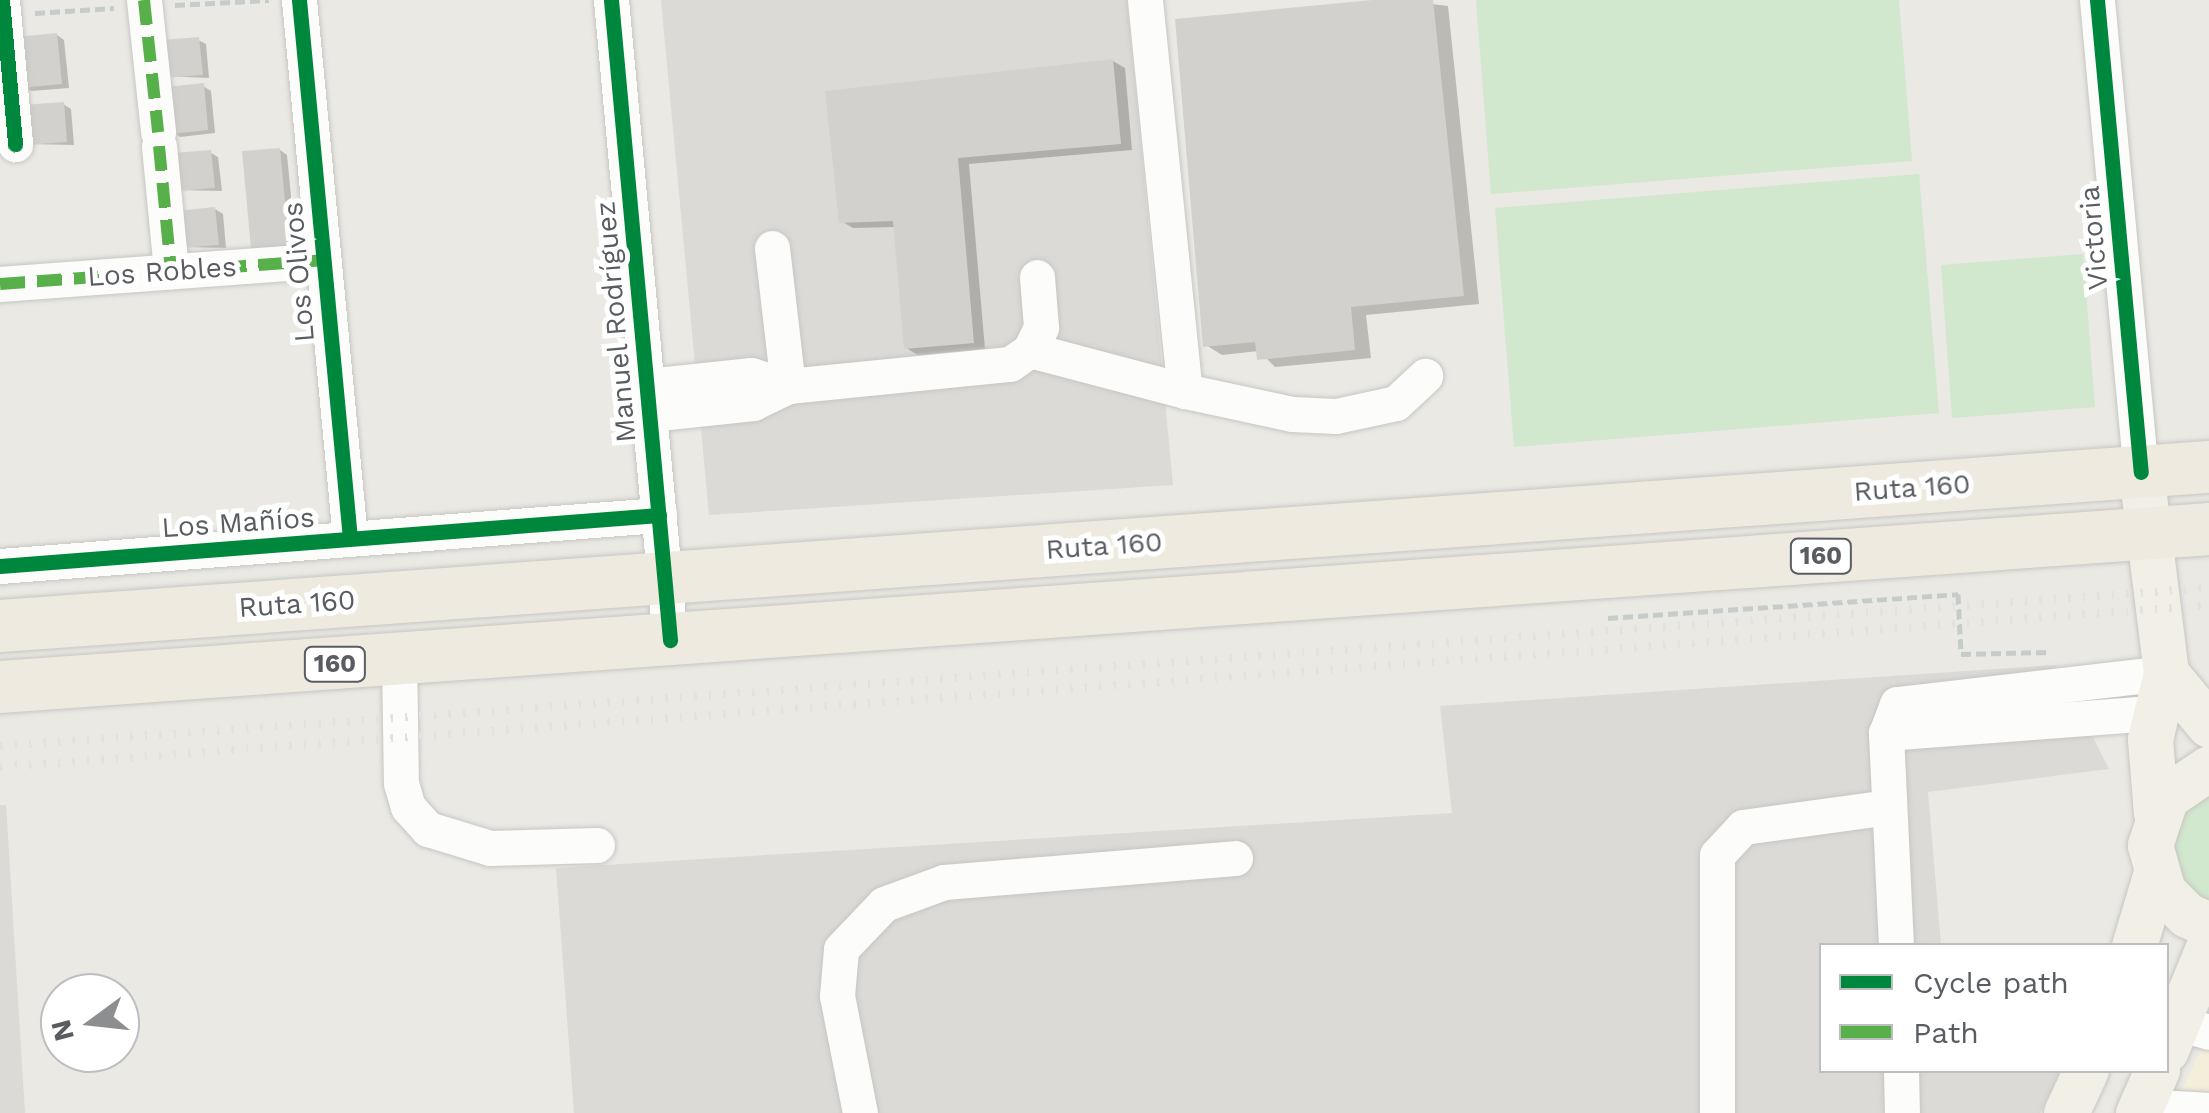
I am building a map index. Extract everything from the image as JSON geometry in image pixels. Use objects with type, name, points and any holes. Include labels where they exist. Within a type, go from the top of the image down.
[{"type":"highway","name":"Ruta 160","points":[[0,626],[2209,468]]},
{"type":"highway","name":"160","points":[[0,687],[2209,529]]},
{"type":"main road","name":"Victoria","points":[[2135,943],[2155,876],[2150,844],[2156,813],[2150,763],[2160,693],[2151,534],[2141,472]]},
{"type":"main road","points":[[2160,693],[2209,725]]},
{"type":"main road","points":[[2156,813],[2178,784],[2209,768]]},
{"type":"main road","points":[[2155,876],[2174,904],[2209,925]]},
{"type":"main road","points":[[2185,1035],[2209,945]]},
{"type":"main road","points":[[2066,1113],[2085,1073]]},
{"type":"street","points":[[2,0],[15,144]]},
{"type":"street","points":[[144,0],[171,271]]},
{"type":"street","name":"Los Olivos","points":[[299,0],[350,539]]},
{"type":"street","name":"Manuel Rodríguez","points":[[610,0],[670,640]]},
{"type":"street","points":[[1145,0],[1185,391]]},
{"type":"street","name":"Victoria","points":[[2097,0],[2141,472]]},
{"type":"street","points":[[772,248],[788,386]]},
{"type":"street","name":"Los Robles","points":[[0,284],[323,260]]},
{"type":"street","points":[[648,400],[752,375],[788,386],[997,368],[1030,350],[1042,314],[1037,276]]},
{"type":"street","points":[[1030,350],[1185,391],[1292,414],[1336,416],[1396,403],[1425,376]]},
{"type":"street","name":"Los Mañíos","points":[[0,566],[659,515]]},
{"type":"street","points":[[399,660],[401,783],[408,806],[428,829],[490,848],[597,845]]},
{"type":"street","points":[[1896,943],[1886,733],[1897,704],[2160,693]]},
{"type":"street","points":[[1716,1113],[1716,855],[1743,827],[1890,807]]},
{"type":"street","points":[[860,1113],[837,996],[842,949],[884,904],[944,882],[1235,858]]},
{"type":"street","points":[[1901,1073],[1902,1113]]},
{"type":"street","points":[[2139,1090],[2209,1110]]},
{"type":"path","points":[[1608,618],[1958,594],[1961,654],[2055,651]]},
{"type":"shaded area","points":[[661,0],[1127,0],[1173,485],[709,515]]},
{"type":"shaded area","points":[[2056,665],[2109,769],[1928,792],[1941,943],[1819,943],[1819,1073],[2060,1073],[2040,1113],[574,1113],[556,868],[1452,813],[1440,706]]},
{"type":"shaded area","points":[[0,805],[6,805],[25,1113],[0,1113]]},
{"type":"shaded area","points":[[2209,1031],[2209,1113],[2172,1113]]},
{"type":"green space","points":[[1476,0],[1899,0],[1912,161],[1491,194]]},
{"type":"green space","points":[[1919,174],[1939,413],[1514,447],[1495,208]]},
{"type":"green space","points":[[2083,254],[2095,407],[1952,418],[1941,265]]},
{"type":"green space","points":[[2209,786],[2209,906],[2191,896],[2169,862],[2172,822]]},
{"type":"building","points":[[1372,0],[1433,0],[1464,296],[1351,307],[1355,350],[1257,360],[1255,342],[1203,347],[1175,19]]},
{"type":"building","points":[[57,33],[62,84],[21,88],[16,37]]},
{"type":"building","points":[[199,37],[203,75],[164,78],[161,40]]},
{"type":"building","points":[[1113,59],[1121,144],[958,158],[974,343],[904,349],[893,221],[839,223],[825,91]]},
{"type":"building","points":[[204,83],[208,130],[170,134],[166,87]]},
{"type":"building","points":[[64,102],[67,142],[26,145],[22,105]]},
{"type":"building","points":[[280,148],[290,255],[252,259],[242,151]]},
{"type":"building","points":[[211,150],[215,188],[176,191],[173,153]]},
{"type":"building","points":[[215,207],[219,245],[180,248],[177,211]]},
{"type":"railway","points":[[0,746],[2209,588]]},
{"type":"railway","points":[[0,767],[2209,605]]},
{"type":"marked path","points":[[144,0],[158,132]]},
{"type":"marked path","points":[[159,146],[171,271]]},
{"type":"marked path","points":[[0,284],[323,260]]},
{"type":"cycle path","points":[[2,0],[15,144]]},
{"type":"cycle path","points":[[299,0],[350,539]]},
{"type":"cycle path","points":[[611,0],[670,640]]},
{"type":"cycle path","points":[[2097,0],[2141,472]]},
{"type":"cycle path","points":[[0,566],[659,515]]}]
